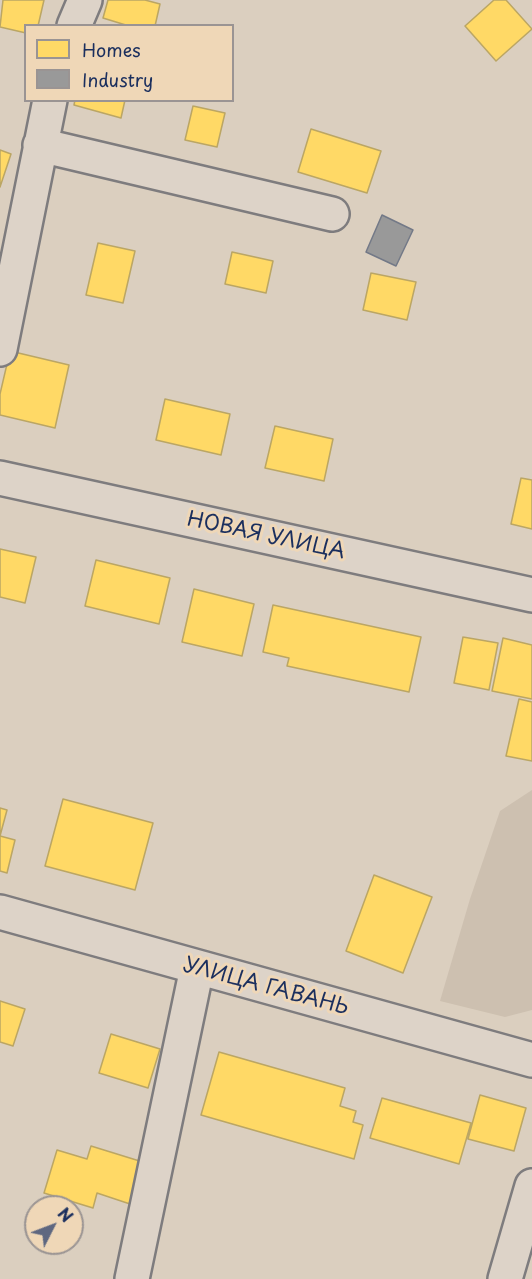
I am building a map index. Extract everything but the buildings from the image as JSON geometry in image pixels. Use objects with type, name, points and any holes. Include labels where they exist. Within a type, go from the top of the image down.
[{"type":"street","points":[[75,24],[85,0]]},
{"type":"street","points":[[0,349],[50,102]]},
{"type":"street","points":[[40,145],[332,214]]},
{"type":"street","name":"НОВАЯ УЛИЦА","points":[[0,477],[532,595]]},
{"type":"street","name":"УЛИЦА ГАВАНЬ","points":[[0,912],[532,1060]]},
{"type":"street","points":[[132,1279],[196,968]]},
{"type":"street","points":[[505,1279],[532,1186]]},
{"type":"shaded area","points":[[532,790],[532,1010],[505,1017],[440,1001],[470,899],[500,811]]}]
